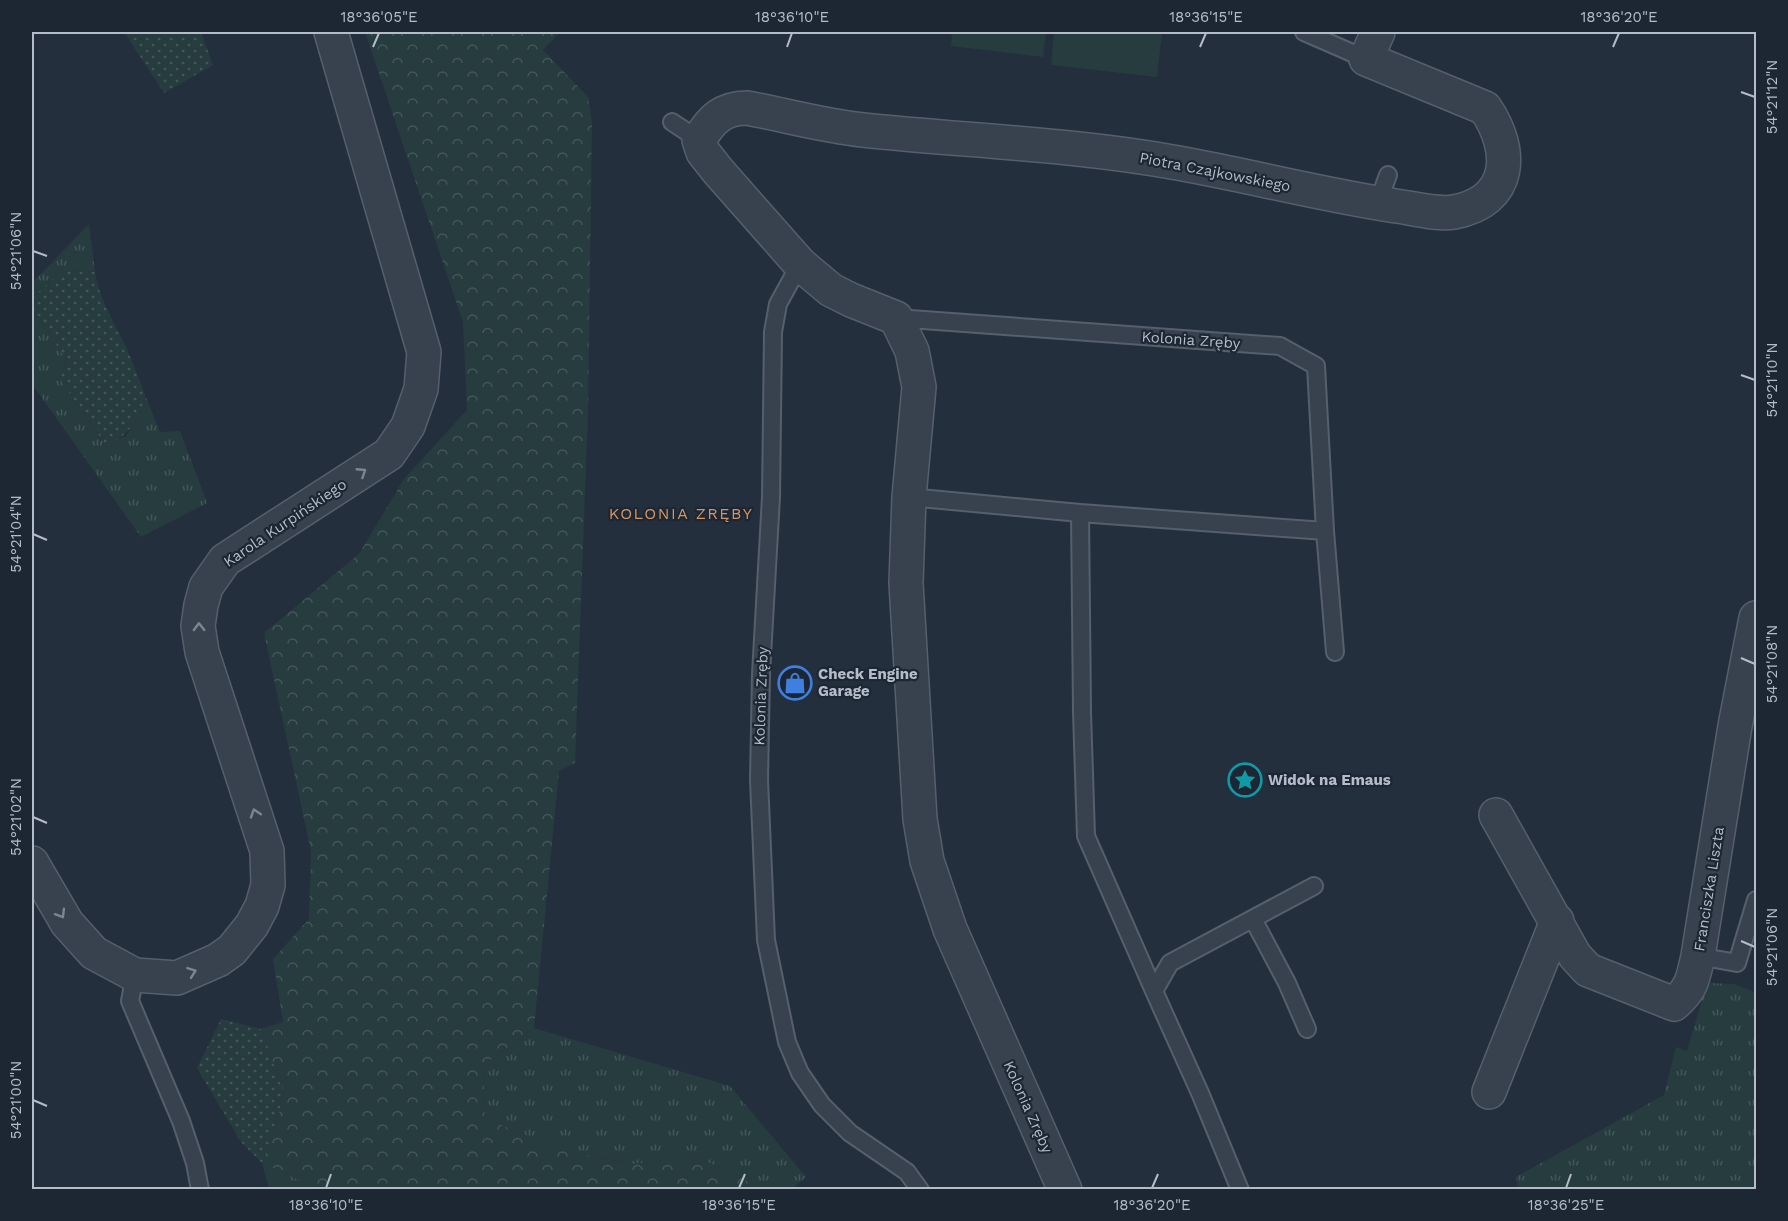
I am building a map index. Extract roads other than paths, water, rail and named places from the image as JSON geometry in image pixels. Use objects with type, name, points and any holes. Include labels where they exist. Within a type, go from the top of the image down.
[{"type":"street","name":"Karola Kurpińskiego","points":[[32,863],[67,923],[94,953],[135,975],[177,978],[218,960],[232,950],[252,926],[262,906],[268,885],[267,851],[202,652],[198,626],[206,587],[225,560],[389,454],[408,426],[421,389],[424,352],[331,32]]},
{"type":"street","name":"Piotra Czajkowskiego","points":[[699,140],[718,114],[734,108],[747,108],[860,130],[1086,151],[1383,189],[1451,213],[1482,202],[1500,180],[1504,164],[1503,148],[1495,122],[1485,108],[1372,45]]},
{"type":"street","points":[[699,140],[703,152],[713,165],[800,264]]},
{"type":"street","name":"Kolonia Zręby","points":[[800,264],[831,290],[896,318],[912,351],[919,387],[909,497],[906,583],[920,819],[927,861],[950,929],[1065,1190]]},
{"type":"street","name":"Franciszka Liszta","points":[[1496,815],[1575,956],[1588,970],[1674,1005],[1685,995],[1692,983],[1698,956],[1737,717],[1756,618]]},
{"type":"street","points":[[1489,1092],[1557,921]]},
{"type":"lane","points":[[1304,32],[1372,45]]},
{"type":"lane","points":[[672,122],[699,140]]},
{"type":"lane","name":"Kolonia Zręby","points":[[800,264],[777,304],[773,332],[771,497],[761,674],[759,780],[766,940],[787,1042],[800,1073],[822,1105],[850,1133],[907,1172],[921,1190]]},
{"type":"lane","name":"Kolonia Zręby","points":[[896,318],[1280,346],[1316,366],[1325,531],[1335,652]]},
{"type":"lane","points":[[909,497],[1080,513],[1325,531]]},
{"type":"lane","points":[[1080,513],[1086,836],[1200,1093],[1240,1190]]},
{"type":"lane","points":[[1154,991],[1170,963],[1314,886]]},
{"type":"lane","points":[[1698,956],[1737,963],[1756,900]]},
{"type":"lane","points":[[1253,919],[1287,983],[1307,1029]]},
{"type":"lane","points":[[135,975],[130,1001],[181,1121],[195,1163],[200,1190]]},
{"type":"place","name":"Check Engine Garage","points":[[795,683]]},
{"type":"place","name":"Widok na Emaus","points":[[1245,780]]},
{"type":"district","name":"KOLONIA ZRĘBY","points":[[681,513]]}]
